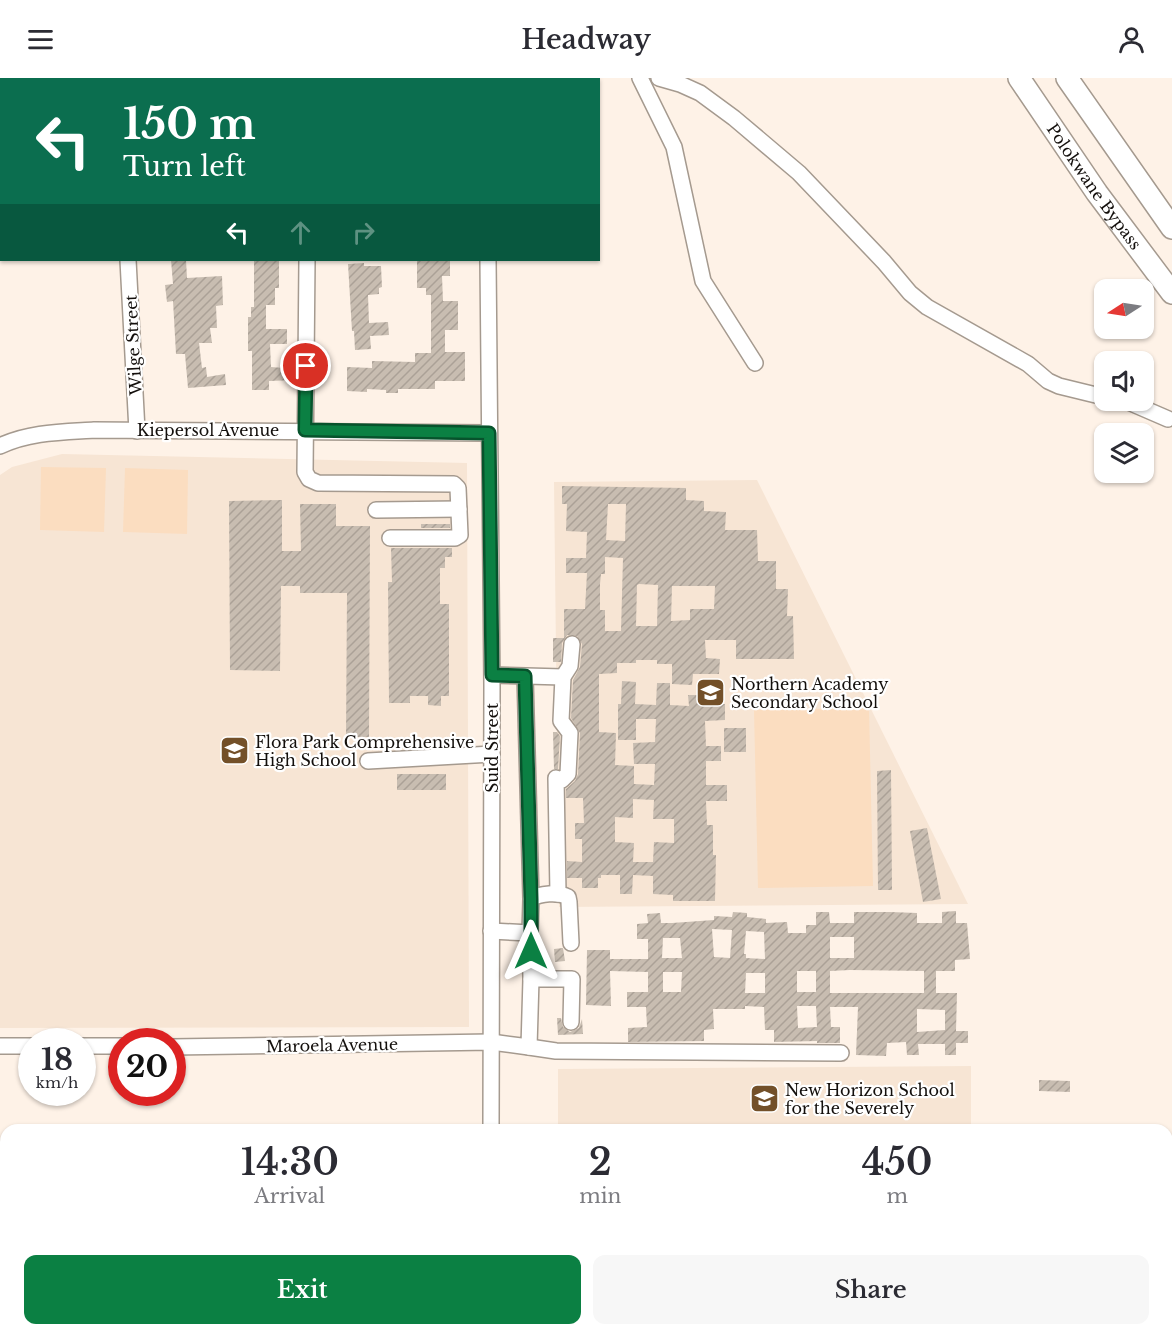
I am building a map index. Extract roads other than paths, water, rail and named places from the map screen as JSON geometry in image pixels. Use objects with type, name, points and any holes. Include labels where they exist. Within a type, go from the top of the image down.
[{"type":"highway","name":"Polokwane Bypass","points":[[1019,78],[1097,194],[1172,293]]},
{"type":"highway","points":[[1067,78],[1172,228]]},
{"type":"street","points":[[640,78],[674,147],[703,281],[755,363]]},
{"type":"street","points":[[659,78],[700,93],[734,118],[799,173],[884,262],[910,293],[927,308],[1028,364],[1048,381],[1094,395]]},
{"type":"street","name":"Wilge Street","points":[[128,261],[137,431]]},
{"type":"street","points":[[308,261],[305,472],[309,479],[318,483],[454,484],[458,488],[460,535],[456,538],[390,538]]},
{"type":"street","name":"Suid Street","points":[[488,261],[492,675],[491,1124]]},
{"type":"street","points":[[1150,411],[1168,419]]},
{"type":"street","name":"Kiepersol Avenue","points":[[0,446],[20,439],[59,432],[305,430],[489,433]]},
{"type":"street","points":[[376,510],[459,509]]},
{"type":"street","points":[[558,894],[556,778],[562,780],[568,774],[570,733],[561,721],[563,677],[570,666],[572,644]]},
{"type":"street","points":[[492,675],[563,677]]},
{"type":"street","points":[[525,676],[531,899],[529,1047]]},
{"type":"street","points":[[368,761],[492,754]]},
{"type":"street","points":[[531,899],[537,895],[558,894],[568,897],[571,943]]},
{"type":"street","points":[[491,931],[530,933]]},
{"type":"street","points":[[531,979],[572,979],[571,1022]]},
{"type":"street","name":"Maroela Avenue","points":[[186,1047],[491,1042],[556,1051],[842,1053]]},
{"type":"street","points":[[0,1046],[18,1046]]},
{"type":"place","name":"Northern Academy Secondary School","points":[[710,693]]},
{"type":"place","name":"Flora Park Comprehensive High School","points":[[234,751]]},
{"type":"place","name":"New Horizon School for the Severely","points":[[764,1099]]}]
